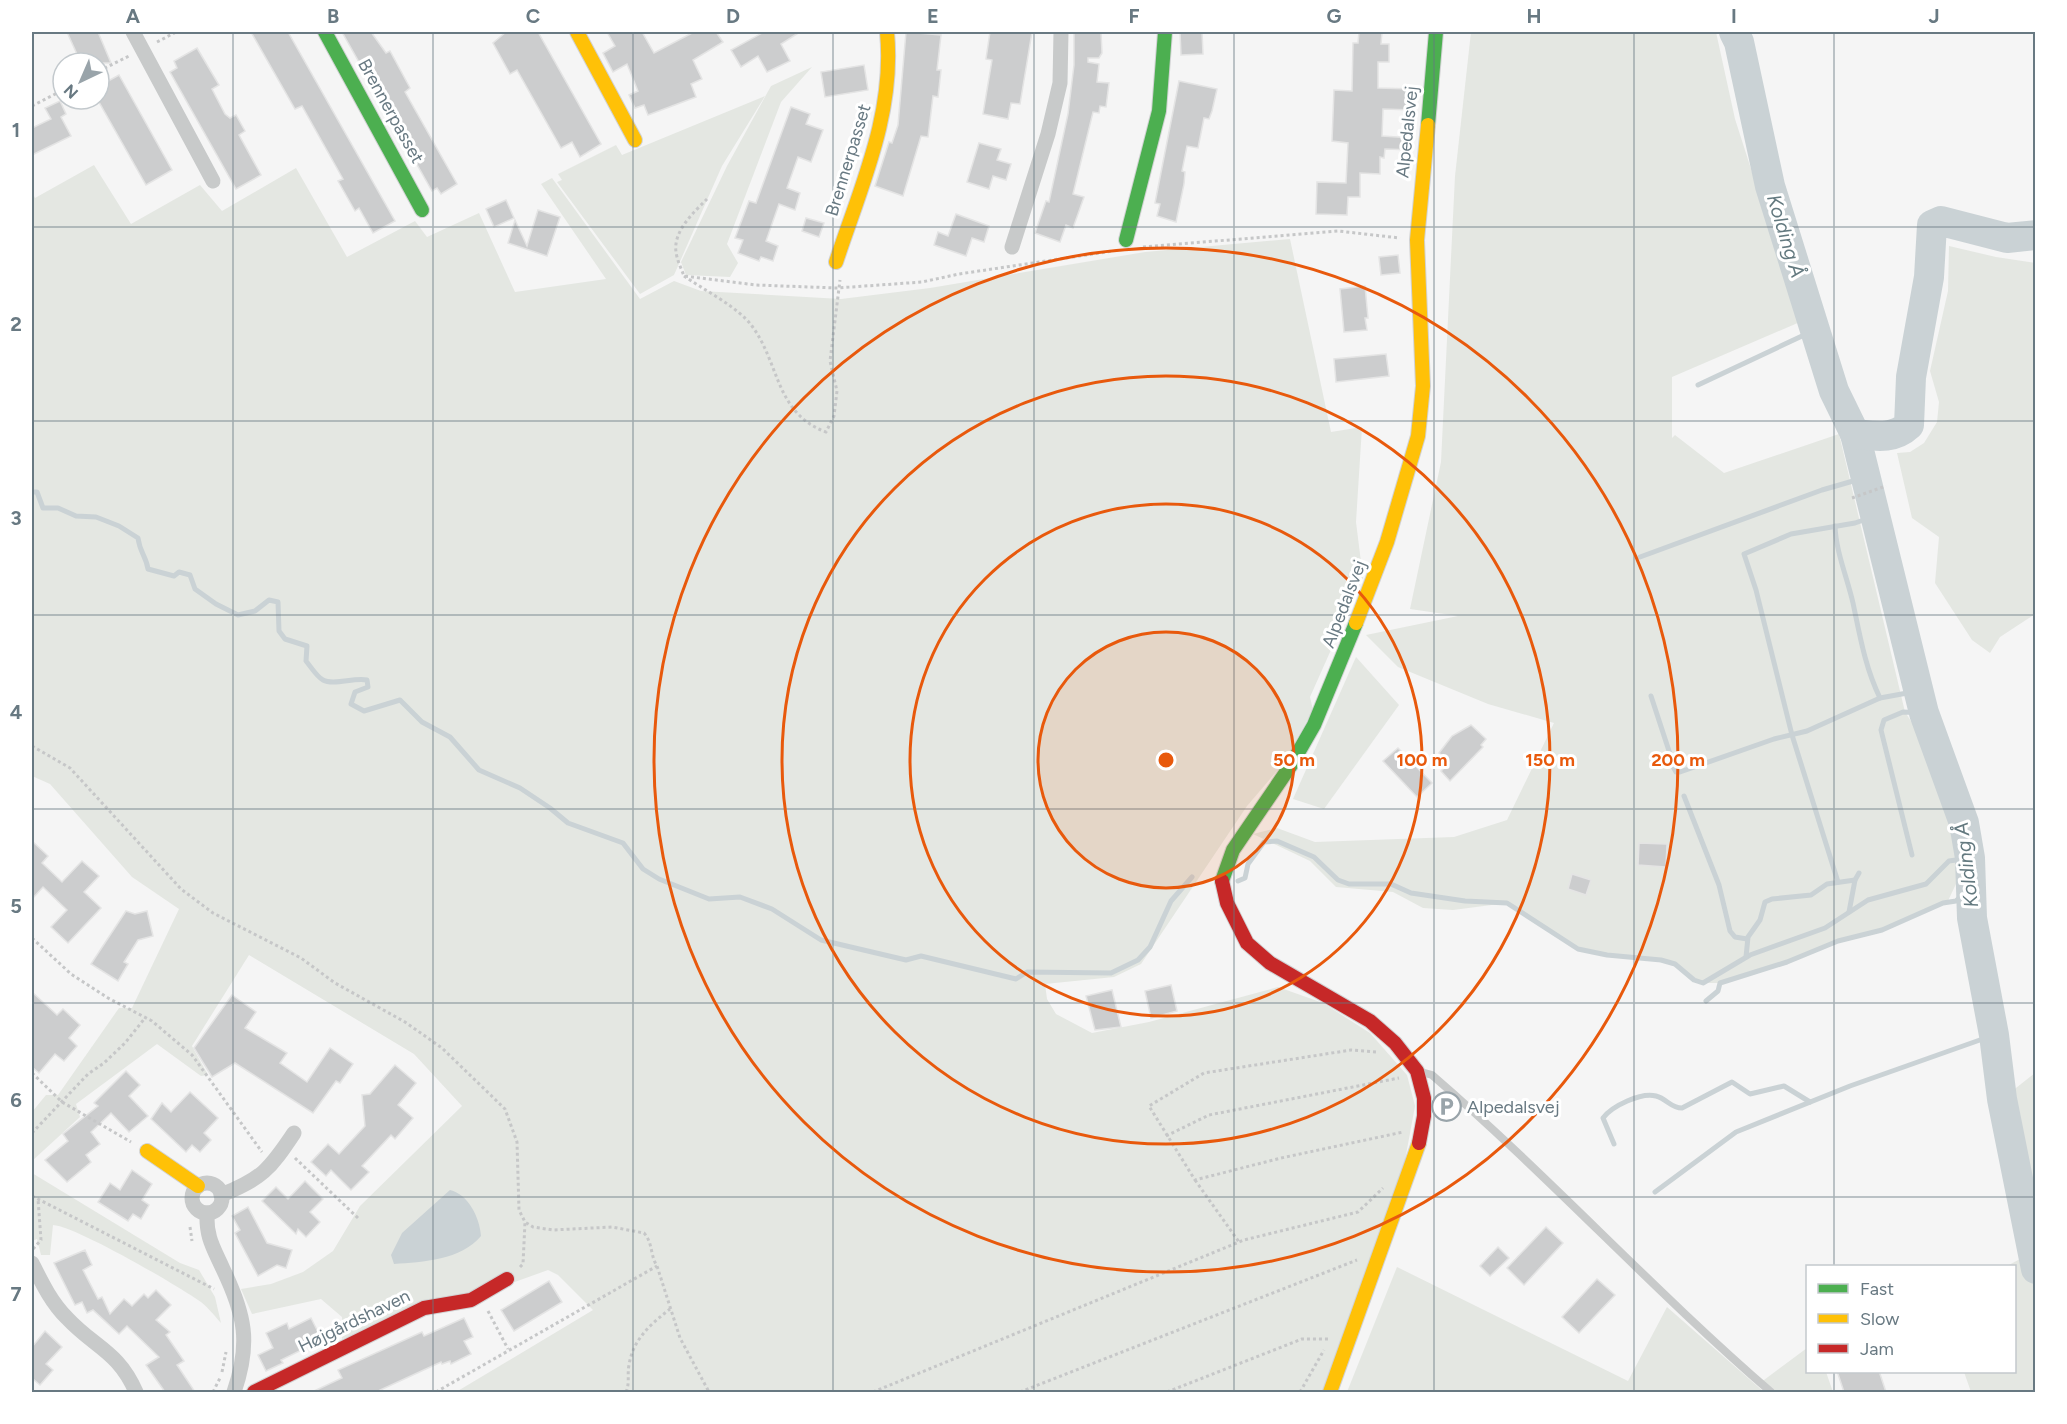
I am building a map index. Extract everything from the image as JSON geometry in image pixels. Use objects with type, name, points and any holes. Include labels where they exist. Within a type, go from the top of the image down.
[{"type":"street","points":[[134,32],[213,181]]},
{"type":"street","name":"Brennerpasset","points":[[325,32],[422,210]]},
{"type":"street","points":[[577,32],[635,140]]},
{"type":"street","name":"Brennerpasset","points":[[836,262],[884,117],[890,62],[887,32]]},
{"type":"street","points":[[1012,247],[1048,134],[1060,83],[1061,32]]},
{"type":"street","points":[[1130,244],[1157,133],[1167,64],[1165,32]]},
{"type":"street","name":"Alpedalsvej","points":[[1330,1392],[1419,1142],[1424,1116],[1424,1098],[1417,1071],[1395,1043],[1370,1021],[1270,963],[1247,943],[1227,903],[1222,882],[1233,850],[1291,765],[1314,726],[1387,542],[1418,436],[1423,386],[1417,240],[1436,32]]},
{"type":"street","points":[[221,1196],[260,1177],[272,1166],[294,1133]]},
{"type":"street","points":[[147,1151],[198,1186],[212,1184],[221,1196],[219,1205],[202,1210]]},
{"type":"street","points":[[198,1186],[192,1194],[202,1210],[206,1232],[238,1300],[246,1332],[243,1365],[234,1392]]},
{"type":"street","points":[[32,1263],[55,1306],[69,1321],[119,1362],[136,1392]]},
{"type":"street","name":"Højgårdshaven","points":[[254,1392],[424,1308],[471,1300],[507,1279]]},
{"type":"lane","name":"Alpedalsvej","points":[[1417,1071],[1432,1075],[1483,1119],[1691,1321],[1771,1392]]},
{"type":"path","points":[[32,106],[51,96]]},
{"type":"path","points":[[707,199],[688,217],[677,240],[675,252],[684,276],[751,325],[766,353],[783,396],[810,426],[826,432],[834,416],[837,391],[830,361],[837,288]]},
{"type":"path","points":[[1130,244],[1338,231],[1417,240]]},
{"type":"path","points":[[684,276],[756,285],[837,288],[922,282],[959,273],[1115,251]]},
{"type":"path","points":[[1852,498],[1886,486]]},
{"type":"path","points":[[32,746],[70,768],[182,889],[213,913],[301,958],[335,983],[405,1022],[442,1048],[505,1109],[517,1142],[519,1210],[525,1222],[523,1264],[507,1279]]},
{"type":"path","points":[[32,938],[71,974],[145,1018],[192,1054],[272,1166]]},
{"type":"path","points":[[32,1133],[88,1074],[104,1063],[125,1043],[145,1018]]},
{"type":"path","points":[[1239,1243],[1166,1136],[1149,1106],[1204,1073],[1350,1050],[1383,1053]]},
{"type":"path","points":[[1166,1136],[1209,1115],[1400,1078],[1394,1069]]},
{"type":"path","points":[[32,1073],[62,1102],[147,1151]]},
{"type":"path","points":[[1195,1180],[1281,1158],[1405,1132],[1401,1142]]},
{"type":"path","points":[[284,1149],[359,1219]]},
{"type":"path","points":[[873,1392],[1239,1243],[1358,1212],[1388,1183],[1384,1194]]},
{"type":"path","points":[[32,1196],[238,1300]]},
{"type":"path","points":[[32,1251],[41,1240],[38,1199]]},
{"type":"path","points":[[194,1246],[190,1236],[189,1218],[202,1210]]},
{"type":"path","points":[[525,1222],[533,1227],[553,1230],[612,1227],[644,1233],[650,1239],[652,1258],[657,1266],[680,1338],[709,1392]]},
{"type":"path","points":[[1020,1392],[1360,1259]]},
{"type":"path","points":[[436,1392],[657,1266]]},
{"type":"path","points":[[210,1281],[219,1299]]},
{"type":"path","points":[[480,1295],[508,1349]]},
{"type":"path","points":[[626,1392],[629,1386],[629,1364],[642,1332],[670,1309]]},
{"type":"path","points":[[1167,1392],[1302,1339],[1330,1339],[1300,1392]]},
{"type":"path","points":[[213,1392],[221,1377],[226,1349]]},
{"type":"shaded area","points":[[1471,32],[1716,32],[1735,119],[1800,322],[1672,377],[1672,438],[1675,435],[1724,473],[1839,434],[1905,712],[1922,738],[1964,851],[1963,869],[1947,903],[1882,930],[1838,941],[1760,971],[1720,983],[1703,983],[1694,980],[1675,964],[1661,960],[1607,955],[1578,949],[1507,903],[1453,910],[1423,908],[1393,892],[1336,887],[1310,861],[1253,834],[1277,828],[1315,842],[1454,837],[1507,820],[1554,723],[1488,704],[1398,667],[1366,635],[1458,616],[1410,609],[1441,462],[1455,176]]},
{"type":"shaded area","points":[[812,67],[781,102],[727,244],[738,263],[730,277],[686,275],[681,262],[727,166],[771,86]]},
{"type":"shaded area","points":[[765,96],[722,166],[674,275],[640,294],[557,182],[562,180],[558,174],[616,145],[622,155]]},
{"type":"shaded area","points":[[94,165],[131,224],[200,185],[222,211],[296,168],[347,257],[415,221],[427,237],[479,213],[515,292],[606,279],[541,184],[552,178],[640,299],[674,281],[701,291],[841,299],[930,288],[1145,252],[1290,239],[1331,432],[1362,427],[1356,522],[1363,578],[1310,697],[1313,710],[1282,765],[1247,806],[1141,964],[1114,977],[1045,984],[1047,999],[1056,1014],[1092,1033],[1149,1022],[1278,987],[1323,1003],[1370,1033],[1407,1075],[1415,1106],[1405,1160],[1323,1392],[456,1392],[593,1310],[558,1275],[548,1270],[512,1283],[468,1293],[342,1339],[342,1317],[321,1299],[252,1314],[241,1289],[271,1284],[303,1272],[333,1251],[360,1206],[462,1106],[414,1054],[249,955],[192,1046],[208,1075],[201,1076],[157,1044],[76,1104],[80,1117],[32,1161],[32,1112],[46,1095],[58,1095],[119,1008],[132,1008],[179,909],[132,877],[50,784],[32,776],[32,192],[35,198]]},
{"type":"shaded area","points":[[1949,246],[2035,263],[2035,614],[2000,637],[1990,653],[1972,640],[1935,583],[1939,537],[1912,518],[1897,453],[1910,452],[1924,443],[1937,422],[1939,402],[1930,371],[1948,291]]},
{"type":"shaded area","points":[[1356,657],[1399,705],[1324,809],[1293,799]]},
{"type":"shaded area","points":[[2035,1073],[2035,1392],[1971,1392],[1964,1373],[2016,1373],[2016,1265],[2009,1265],[2033,1252],[2002,1099]]},
{"type":"shaded area","points":[[32,1173],[180,1263],[199,1270],[215,1297],[221,1323],[201,1302],[169,1282],[102,1245],[65,1228],[53,1225],[50,1255],[41,1255],[37,1239],[32,1241]]},
{"type":"shaded area","points":[[450,1190],[462,1196],[472,1208],[481,1236],[473,1244],[452,1255],[429,1261],[394,1264],[391,1255],[402,1233]]},
{"type":"shaded area","points":[[1397,1267],[1628,1381],[1667,1307],[1764,1392],[1347,1392]]},
{"type":"shaded area","points":[[1806,1349],[1806,1373],[1826,1373],[1833,1392],[1771,1392],[1760,1383]]},
{"type":"building","points":[[67,32],[98,32],[106,51],[76,51]]},
{"type":"building","points":[[251,32],[288,32],[395,221],[373,233],[359,208],[355,211],[338,181],[343,179],[302,106],[295,109]]},
{"type":"building","points":[[342,32],[371,32],[386,53],[390,51],[410,88],[405,92],[457,184],[441,194],[437,188],[432,191]]},
{"type":"building","points":[[506,32],[538,32],[601,144],[580,157],[572,142],[561,148],[517,70],[510,74],[493,43]]},
{"type":"building","points":[[607,32],[642,32],[654,53],[694,32],[716,32],[723,42],[693,60],[702,79],[691,84],[696,97],[648,115],[644,105],[635,108],[629,95],[638,91],[627,64],[613,72],[603,53],[615,46]]},
{"type":"building","points":[[764,32],[800,32],[781,44],[790,61],[767,72],[758,56],[741,67],[731,50]]},
{"type":"building","points":[[906,32],[941,35],[937,70],[941,70],[938,97],[933,96],[928,137],[921,136],[903,196],[875,186],[889,142],[892,143],[898,125]]},
{"type":"building","points":[[990,32],[1032,32],[1020,104],[1011,103],[1008,119],[983,114],[992,60],[986,59]]},
{"type":"building","points":[[1074,32],[1101,32],[1102,53],[1099,58],[1088,58],[1088,62],[1099,64],[1097,82],[1109,83],[1106,107],[1100,106],[1099,113],[1093,112],[1073,194],[1084,197],[1073,228],[1066,225],[1060,242],[1035,233],[1046,201],[1049,202],[1068,114],[1074,65]]},
{"type":"building","points":[[1180,32],[1202,32],[1203,54],[1181,55]]},
{"type":"building","points":[[1359,32],[1382,32],[1381,44],[1389,44],[1389,62],[1378,62],[1378,88],[1414,89],[1413,110],[1383,109],[1382,136],[1413,138],[1412,150],[1385,149],[1384,158],[1380,157],[1380,174],[1360,173],[1360,197],[1348,197],[1347,215],[1316,214],[1317,182],[1346,183],[1348,143],[1332,141],[1334,90],[1352,91],[1353,43],[1358,43]]},
{"type":"building","points":[[197,48],[219,85],[212,89],[225,114],[230,118],[236,115],[245,131],[239,135],[261,175],[236,189],[170,72],[177,68],[174,61]]},
{"type":"building","points":[[864,65],[868,90],[825,97],[821,72]]},
{"type":"building","points":[[119,75],[172,170],[146,185],[104,111],[111,111],[111,79]]},
{"type":"building","points":[[1179,81],[1217,89],[1209,119],[1204,118],[1198,148],[1187,146],[1182,171],[1185,172],[1184,184],[1176,222],[1157,216],[1160,204],[1155,203]]},
{"type":"building","points":[[51,105],[51,111],[65,111],[66,114],[61,117],[71,136],[32,155],[32,128],[51,119],[45,108]]},
{"type":"building","points":[[791,107],[810,114],[806,124],[823,130],[811,162],[798,157],[787,188],[800,193],[795,210],[779,204],[766,241],[778,246],[773,261],[761,257],[759,261],[738,253],[743,240],[735,238],[749,201],[756,203]]},
{"type":"building","points":[[979,143],[1001,149],[997,160],[1011,164],[1006,180],[993,176],[989,189],[967,182]]},
{"type":"building","points":[[506,200],[514,218],[494,227],[486,209]]},
{"type":"building","points":[[538,210],[560,217],[547,256],[508,243],[515,220],[527,246]]},
{"type":"building","points":[[956,214],[989,226],[984,242],[972,238],[966,256],[934,245],[938,232],[948,236]]},
{"type":"building","points":[[806,218],[824,223],[819,237],[802,231]]},
{"type":"building","points":[[1398,255],[1400,273],[1381,275],[1379,257]]},
{"type":"building","points":[[1365,286],[1367,330],[1344,332],[1340,289]]},
{"type":"building","points":[[1386,354],[1389,376],[1336,382],[1334,359]]},
{"type":"building","points":[[1471,725],[1486,739],[1481,745],[1483,747],[1450,781],[1441,771],[1449,763],[1439,753],[1452,736]]},
{"type":"building","points":[[1398,748],[1432,783],[1417,797],[1383,761]]},
{"type":"building","points":[[32,841],[48,856],[42,863],[62,882],[82,861],[99,876],[84,892],[101,908],[68,943],[51,927],[67,910],[43,887],[32,899]]},
{"type":"building","points":[[1639,843],[1667,844],[1666,867],[1638,865]]},
{"type":"building","points":[[1572,874],[1591,880],[1586,895],[1568,889]]},
{"type":"building","points":[[126,911],[135,914],[147,911],[153,936],[138,940],[124,962],[128,964],[118,981],[91,964]]},
{"type":"building","points":[[1171,985],[1177,1011],[1151,1018],[1145,991]]},
{"type":"building","points":[[1112,990],[1121,1027],[1095,1030],[1086,996]]},
{"type":"building","points":[[32,992],[57,1015],[63,1009],[80,1025],[69,1038],[77,1046],[64,1061],[55,1054],[39,1073],[32,1067]]},
{"type":"building","points":[[232,995],[256,1012],[245,1028],[287,1053],[280,1063],[307,1082],[330,1048],[353,1064],[340,1083],[336,1081],[313,1113],[235,1063],[212,1077],[194,1048]]},
{"type":"building","points":[[395,1065],[416,1083],[398,1105],[413,1118],[395,1139],[391,1135],[362,1166],[369,1172],[351,1190],[331,1170],[326,1176],[311,1162],[328,1144],[339,1154],[365,1126],[362,1095],[370,1094]]},
{"type":"building","points":[[126,1071],[140,1085],[129,1096],[148,1116],[129,1132],[111,1113],[91,1132],[100,1144],[86,1155],[91,1162],[67,1182],[45,1160],[68,1141],[63,1134],[98,1106],[94,1103]]},
{"type":"building","points":[[190,1092],[218,1118],[204,1133],[211,1140],[200,1152],[192,1145],[186,1152],[151,1119],[162,1103],[171,1112]]},
{"type":"building","points":[[132,1170],[152,1184],[142,1200],[149,1205],[141,1219],[133,1214],[128,1221],[98,1202],[110,1183],[120,1190]]},
{"type":"building","points":[[305,1181],[323,1199],[310,1212],[320,1222],[306,1237],[298,1229],[296,1234],[262,1201],[276,1187],[288,1199]]},
{"type":"building","points":[[248,1207],[267,1243],[292,1250],[286,1268],[277,1265],[258,1276],[235,1233],[240,1230],[232,1216]]},
{"type":"building","points":[[1546,1227],[1563,1243],[1524,1285],[1507,1268]]},
{"type":"building","points":[[1498,1247],[1509,1258],[1490,1276],[1480,1266]]},
{"type":"building","points":[[85,1250],[92,1265],[83,1270],[98,1299],[102,1297],[110,1314],[124,1299],[132,1306],[144,1294],[148,1298],[156,1290],[171,1305],[156,1320],[170,1332],[166,1335],[184,1361],[177,1365],[195,1392],[165,1392],[146,1365],[159,1357],[127,1326],[119,1334],[93,1310],[87,1313],[82,1302],[75,1305],[54,1263]]},
{"type":"building","points":[[1597,1279],[1615,1295],[1579,1333],[1562,1317]]},
{"type":"building","points":[[549,1281],[562,1302],[514,1331],[501,1310]]},
{"type":"building","points":[[311,1318],[322,1340],[281,1360],[283,1363],[266,1371],[258,1355],[273,1348],[266,1333],[287,1323],[289,1329]]},
{"type":"building","points":[[464,1318],[473,1337],[464,1341],[471,1354],[451,1364],[450,1361],[442,1364],[441,1362],[376,1392],[312,1392],[342,1378],[338,1370],[422,1332],[424,1336]]},
{"type":"building","points":[[45,1331],[62,1347],[46,1364],[53,1370],[40,1385],[32,1380],[32,1347]]},
{"type":"building","points":[[1838,1373],[1880,1373],[1886,1392],[1844,1392]]},
{"type":"waterway","name":"Kolding Å","points":[[1734,32],[1739,42],[1770,186],[1834,391],[1855,434],[1924,713],[1964,823],[1970,858],[1972,918],[1994,1035],[2002,1099],[2036,1269]]},
{"type":"waterway","name":"Kolding Å","points":[[1855,434],[1890,435],[1909,425],[1911,377],[1929,277],[1932,225],[1941,221],[2007,238],[2036,235]]},
{"type":"waterway","points":[[1698,385],[1817,329]]},
{"type":"waterway","points":[[1640,557],[1822,490],[1867,477]]},
{"type":"waterway","points":[[32,492],[37,492],[43,508],[58,508],[76,516],[96,517],[119,526],[138,538],[148,569],[174,576],[179,572],[190,575],[195,589],[216,604],[238,615],[255,611],[269,600],[278,602],[279,631],[285,639],[307,646],[306,661],[319,677],[328,682],[367,680],[368,687],[355,692],[351,704],[364,711],[400,700],[422,722],[450,737],[479,770],[520,788],[568,823],[623,843],[643,869],[659,879],[709,899],[740,897],[772,909],[821,940],[906,960],[921,956],[1016,979],[1027,972],[1111,973],[1138,960],[1150,947],[1171,901],[1192,877]]},
{"type":"waterway","points":[[1838,882],[1792,735],[1756,590],[1744,554],[1791,534],[1855,523],[1875,516]]},
{"type":"waterway","points":[[1835,526],[1870,675],[1880,698]]},
{"type":"waterway","points":[[1651,696],[1671,763],[1676,772],[1680,772],[1774,739],[1807,731],[1880,698],[1918,691]]},
{"type":"waterway","points":[[1912,855],[1881,730],[1884,720],[1903,712],[1924,713]]},
{"type":"waterway","points":[[1684,796],[1719,885],[1730,931],[1735,937],[1747,939]]},
{"type":"waterway","points":[[1238,881],[1245,878],[1248,864],[1264,842],[1277,841],[1314,857],[1338,880],[1349,884],[1391,884],[1411,893],[1465,901],[1507,903],[1578,949],[1607,955],[1661,960],[1675,964],[1694,980],[1703,983],[1750,955],[1825,928],[1868,900],[1926,884],[1949,861],[1970,858]]},
{"type":"waterway","points":[[1849,912],[1855,880],[1859,873]]},
{"type":"waterway","points":[[1746,957],[1748,937],[1760,920],[1765,902],[1772,899],[1811,895],[1827,884],[1855,880]]},
{"type":"waterway","points":[[1706,1001],[1718,991],[1720,983],[1787,962],[1838,941],[1882,930],[1943,903],[1956,901],[1969,888]]},
{"type":"waterway","points":[[1655,1192],[1736,1132],[1850,1086],[1994,1035]]},
{"type":"waterway","points":[[1614,1144],[1603,1118],[1620,1105],[1643,1096],[1656,1096],[1675,1107],[1682,1108],[1732,1082],[1750,1094],[1784,1086],[1810,1102]]},
{"type":"traffic: fast","points":[[325,32],[422,210]]},
{"type":"traffic: fast","points":[[1126,240],[1159,111],[1165,32]]},
{"type":"traffic: fast","points":[[1428,125],[1436,32]]},
{"type":"traffic: fast","points":[[1222,881],[1233,850],[1291,765],[1314,725],[1356,623]]},
{"type":"traffic: slow","points":[[577,32],[635,140]]},
{"type":"traffic: slow","points":[[836,262],[874,149],[881,120],[888,62],[887,32]]},
{"type":"traffic: slow","points":[[1356,623],[1387,542],[1418,436],[1423,386],[1417,240],[1428,125]]},
{"type":"traffic: slow","points":[[1330,1392],[1419,1143]]},
{"type":"traffic: slow","points":[[147,1151],[198,1186]]},
{"type":"traffic: jam","points":[[1222,881],[1227,903],[1247,943],[1270,963],[1370,1021],[1395,1043],[1417,1071],[1424,1098],[1424,1116],[1419,1143]]},
{"type":"traffic: jam","points":[[254,1392],[424,1308],[471,1300],[507,1279]]},
{"type":"place","name":"Alpedalsvej","points":[[1446,1107]]}]
